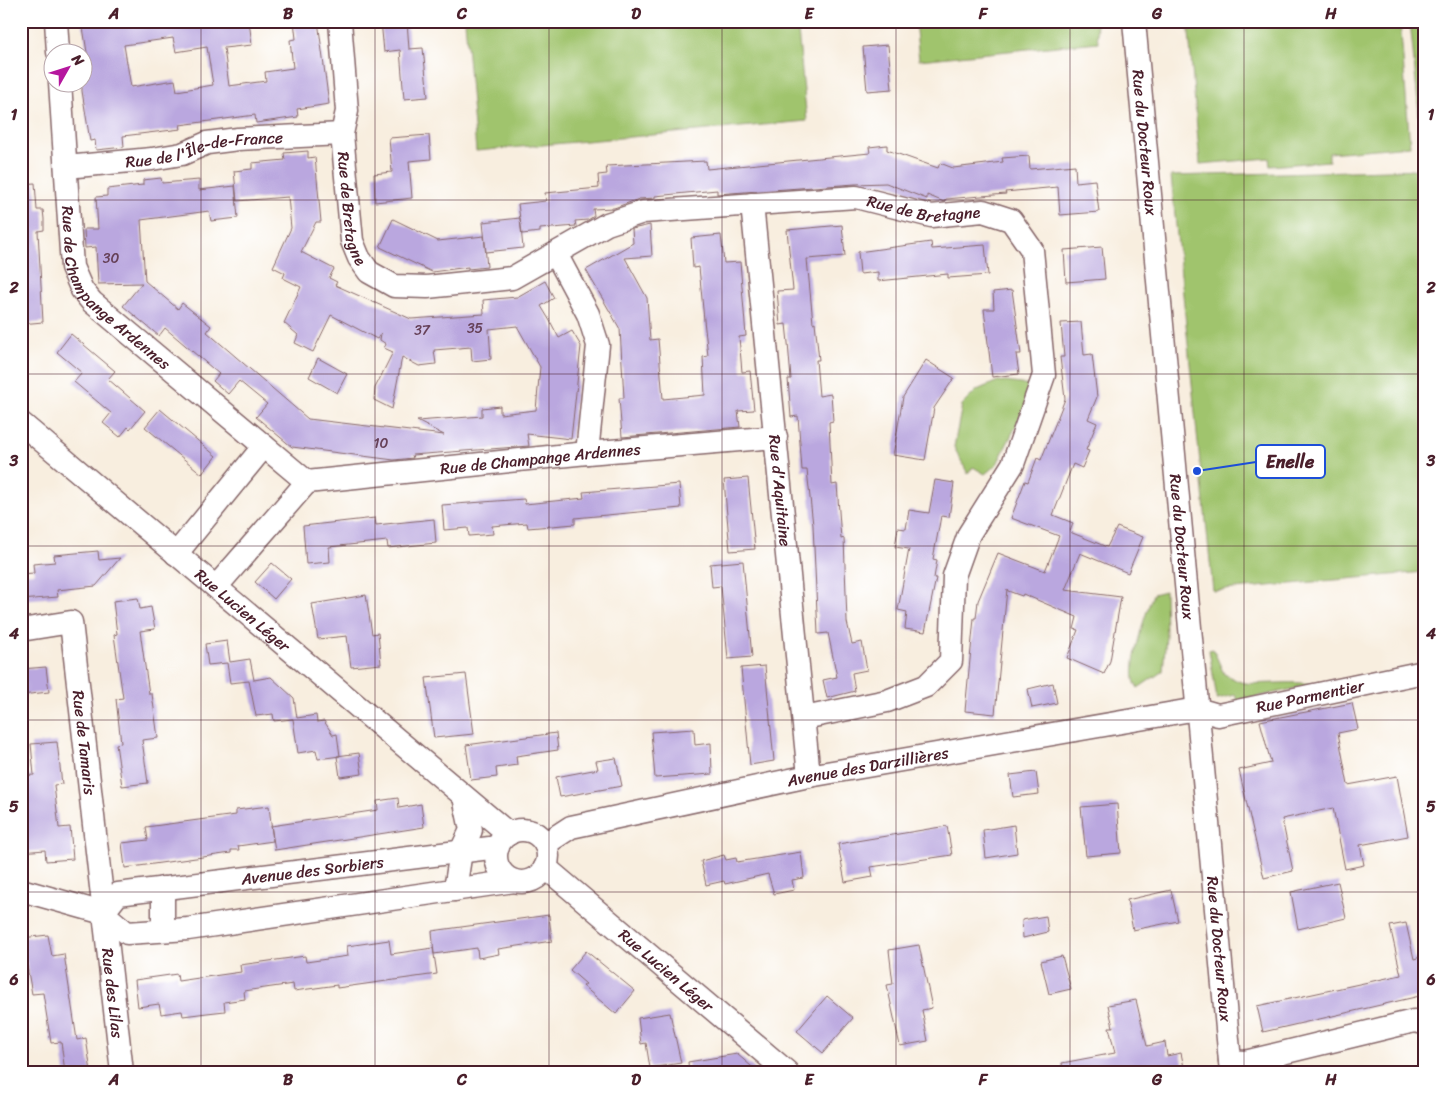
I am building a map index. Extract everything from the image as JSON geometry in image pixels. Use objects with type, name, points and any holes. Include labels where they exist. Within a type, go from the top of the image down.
[{"type":"street","points":[[56,21],[57,42]]},
{"type":"street","name":"Rue de Bretagne","points":[[340,21],[347,111],[342,134],[352,241],[359,258],[369,272],[394,286],[428,287],[512,278],[607,224],[642,212],[856,197],[932,216],[983,211],[1011,220],[1032,250],[1044,375],[1013,464],[969,534],[954,576],[951,661],[926,686],[887,701],[804,718]]},
{"type":"street","name":"Rue du Docteur Roux","points":[[1134,21],[1231,1066]]},
{"type":"street","name":"Rue de Champange Ardennes","points":[[61,92],[72,267],[82,290],[92,302],[307,482],[776,437]]},
{"type":"street","name":"Rue de l'Île-de-France","points":[[66,167],[152,159],[182,154],[207,143],[238,139],[342,134]]},
{"type":"street","name":"Rue d'Aquitaine","points":[[752,204],[810,776]]},
{"type":"street","points":[[556,254],[588,314],[598,345],[588,454]]},
{"type":"street","name":"Rue Lucien Léger","points":[[21,422],[464,796],[504,841]]},
{"type":"street","points":[[176,554],[264,446]]},
{"type":"street","points":[[216,587],[307,482]]},
{"type":"street","name":"Rue de Tamaris","points":[[21,630],[71,622],[103,913]]},
{"type":"street","name":"Rue Parmentier","points":[[1197,709],[1218,714],[1424,672]]},
{"type":"street","name":"Avenue des Darzillières","points":[[545,844],[571,826],[810,776],[1197,709]]},
{"type":"street","points":[[455,890],[461,851],[471,830],[464,796]]},
{"type":"street","points":[[21,890],[103,913],[127,933],[188,929],[514,881],[531,881],[539,876],[545,867],[548,852],[545,844],[533,833],[525,831],[504,841],[496,855],[501,871],[514,881]]},
{"type":"street","name":"Avenue des Sorbiers","points":[[103,913],[118,894],[461,851],[504,841]]},
{"type":"street","name":"Rue Lucien Léger","points":[[545,867],[787,1072]]},
{"type":"street","points":[[163,888],[163,930]]},
{"type":"street","name":"Rue des Lilas","points":[[103,913],[122,1072]]},
{"type":"street","points":[[1231,1066],[1414,1021],[1424,1022]]},
{"type":"green space","points":[[465,21],[797,21],[807,121],[476,151]]},
{"type":"green space","points":[[915,21],[1096,21],[1098,42],[919,60]]},
{"type":"green space","points":[[1188,21],[1400,21],[1410,146],[1329,153],[1329,161],[1270,166],[1269,158],[1200,164]]},
{"type":"green space","points":[[1410,21],[1424,21],[1424,144],[1422,144]]},
{"type":"green space","points":[[1424,169],[1424,572],[1213,591],[1171,176]]},
{"type":"green space","points":[[998,381],[1028,385],[1029,400],[997,464],[985,474],[973,467],[968,474],[954,447],[962,405],[977,390]]},
{"type":"green space","points":[[1165,591],[1166,636],[1163,671],[1138,688],[1134,681],[1133,670],[1141,628],[1153,594]]},
{"type":"green space","points":[[1213,649],[1224,674],[1240,682],[1300,683],[1311,685],[1238,701],[1235,695],[1217,699],[1209,650]]},
{"type":"building","points":[[82,21],[132,21],[133,27],[168,21],[213,21],[213,24],[249,21],[252,45],[224,48],[229,86],[266,81],[265,72],[293,68],[290,40],[296,39],[294,21],[318,21],[329,104],[297,109],[298,117],[256,123],[255,115],[180,125],[181,129],[123,136],[124,147],[96,150],[95,140],[90,141],[82,92],[92,92],[92,42],[85,42]],"holes":[[[173,38],[176,52],[207,47],[213,85],[177,91],[175,80],[131,87],[124,45]]]},
{"type":"building","points":[[381,21],[407,21],[409,49],[423,48],[428,97],[404,99],[400,50],[384,52]]},
{"type":"building","points":[[888,45],[892,89],[867,91],[863,47]]},
{"type":"building","points":[[429,135],[431,159],[409,161],[412,198],[375,202],[374,174],[392,172],[389,138]]},
{"type":"building","points":[[887,145],[887,150],[938,168],[940,163],[953,168],[1003,162],[1002,158],[1029,156],[1030,169],[1075,165],[1076,182],[1095,180],[1099,212],[1060,215],[1058,187],[946,199],[944,202],[927,195],[927,199],[886,183],[855,184],[717,194],[717,190],[655,196],[655,198],[639,199],[614,208],[593,209],[594,216],[588,220],[575,221],[576,226],[540,229],[540,232],[522,234],[518,204],[546,201],[545,193],[599,188],[598,175],[607,174],[606,166],[706,161],[707,169],[870,153],[869,147]]},
{"type":"building","points":[[308,151],[308,158],[315,157],[321,222],[316,222],[301,252],[334,269],[329,278],[337,282],[335,285],[411,319],[484,314],[483,300],[517,297],[545,281],[554,298],[541,306],[559,338],[572,331],[581,346],[571,439],[527,434],[529,446],[412,455],[413,458],[394,460],[292,447],[256,417],[267,404],[239,381],[228,394],[213,381],[219,374],[165,328],[159,336],[123,306],[142,283],[98,284],[96,247],[85,248],[84,229],[98,229],[96,197],[107,196],[107,189],[143,185],[143,180],[161,178],[162,183],[199,180],[199,190],[235,186],[238,218],[211,221],[209,211],[141,220],[145,281],[178,309],[182,303],[211,326],[207,332],[308,419],[444,435],[417,421],[482,416],[482,408],[500,406],[500,414],[536,410],[540,367],[517,326],[489,329],[491,359],[472,361],[471,347],[434,350],[436,364],[419,366],[402,357],[392,409],[374,400],[375,388],[393,352],[384,348],[386,344],[380,340],[381,333],[377,339],[331,315],[313,352],[295,343],[298,335],[284,323],[301,287],[283,278],[285,273],[273,267],[291,228],[288,197],[237,201],[234,171],[252,169],[252,163],[285,160],[284,153]]},
{"type":"building","points":[[35,183],[37,210],[43,210],[44,219],[44,230],[38,231],[43,322],[21,324],[21,184]]},
{"type":"building","points":[[520,218],[523,248],[486,252],[483,222]]},
{"type":"building","points":[[393,219],[438,241],[484,236],[487,267],[468,269],[468,267],[432,272],[380,247]]},
{"type":"building","points":[[650,225],[652,256],[625,258],[647,298],[650,340],[658,339],[663,399],[705,395],[703,357],[708,356],[699,267],[693,268],[691,238],[721,235],[724,263],[740,262],[746,336],[739,337],[742,372],[750,371],[754,410],[738,411],[740,427],[622,437],[619,398],[624,398],[620,329],[586,270],[633,243],[632,229]]},
{"type":"building","points":[[842,225],[845,256],[807,259],[813,323],[815,322],[819,360],[816,360],[819,396],[831,394],[833,421],[829,422],[832,485],[837,484],[841,539],[844,538],[847,622],[852,644],[862,642],[867,670],[852,673],[855,691],[827,698],[823,680],[837,677],[828,633],[818,634],[813,525],[807,470],[802,470],[798,416],[791,417],[788,379],[791,379],[786,324],[780,325],[777,291],[793,290],[787,230]]},
{"type":"building","points":[[931,242],[932,249],[985,245],[988,275],[948,278],[948,274],[878,281],[878,272],[860,274],[858,252]]},
{"type":"building","points":[[1102,247],[1105,279],[1066,282],[1064,250]]},
{"type":"building","points":[[1012,290],[1021,354],[1016,354],[1019,374],[992,377],[984,309],[994,309],[993,292]]},
{"type":"building","points":[[1081,322],[1084,355],[1092,354],[1097,397],[1088,419],[1097,423],[1086,450],[1089,451],[1082,468],[1073,464],[1053,515],[1073,523],[1070,532],[1107,547],[1117,527],[1143,537],[1128,573],[1080,553],[1065,590],[1121,597],[1110,661],[1104,674],[1067,658],[1078,630],[1074,629],[1077,617],[1007,589],[995,714],[965,711],[974,618],[976,618],[978,601],[998,553],[1045,571],[1059,536],[1011,518],[1025,481],[1028,482],[1037,458],[1041,460],[1065,399],[1060,357],[1064,357],[1061,323]]},
{"type":"building","points":[[71,334],[115,371],[108,379],[145,411],[130,429],[128,427],[120,437],[103,423],[111,413],[74,382],[82,373],[57,352]]},
{"type":"building","points":[[318,358],[347,374],[337,393],[309,377]]},
{"type":"building","points":[[926,360],[954,378],[934,408],[925,460],[893,455],[903,397]]},
{"type":"building","points":[[160,409],[216,456],[202,474],[145,427]]},
{"type":"building","points":[[748,478],[755,549],[730,551],[724,480]]},
{"type":"building","points":[[935,480],[954,483],[949,517],[941,516],[933,559],[937,560],[934,578],[936,578],[925,632],[905,629],[907,612],[898,610],[909,549],[895,547],[898,528],[906,529],[909,510],[929,513]]},
{"type":"building","points":[[679,484],[681,508],[575,518],[575,524],[528,528],[527,523],[492,526],[493,534],[469,536],[468,528],[444,530],[442,505],[524,499],[525,504],[584,498],[583,492]]},
{"type":"building","points":[[375,518],[376,525],[434,519],[436,543],[388,548],[387,541],[329,547],[330,562],[306,564],[303,526]]},
{"type":"building","points":[[98,551],[99,560],[120,558],[96,586],[57,590],[58,597],[21,600],[21,574],[34,573],[33,564],[55,562],[54,555]]},
{"type":"building","points":[[743,561],[752,657],[728,659],[721,586],[712,587],[710,564]]},
{"type":"building","points":[[272,563],[291,579],[274,599],[255,582]]},
{"type":"building","points":[[366,595],[372,634],[378,633],[381,664],[351,667],[347,636],[318,639],[312,604]]},
{"type":"building","points":[[138,598],[140,609],[151,607],[155,629],[140,631],[149,694],[152,694],[158,738],[142,740],[148,783],[122,786],[116,744],[121,743],[116,699],[123,698],[114,635],[117,634],[113,601]]},
{"type":"building","points":[[227,641],[230,662],[250,659],[254,680],[271,677],[294,698],[297,718],[316,715],[317,722],[324,721],[333,735],[337,734],[340,756],[318,759],[316,750],[298,753],[293,719],[274,721],[273,714],[256,716],[249,681],[230,683],[227,663],[208,665],[205,644]]},
{"type":"building","points":[[765,666],[774,761],[750,765],[741,668]]},
{"type":"building","points":[[46,667],[49,692],[21,695],[21,669]]},
{"type":"building","points":[[466,674],[474,734],[434,738],[426,678]]},
{"type":"building","points":[[1053,683],[1057,703],[1032,708],[1028,689]]},
{"type":"building","points":[[1352,703],[1358,729],[1338,733],[1348,785],[1397,776],[1408,836],[1360,845],[1364,865],[1345,869],[1333,808],[1282,819],[1293,871],[1264,878],[1239,770],[1271,763],[1260,721]]},
{"type":"building","points":[[694,729],[695,745],[711,743],[712,774],[655,778],[651,732]]},
{"type":"building","points":[[556,733],[558,750],[516,756],[517,765],[496,768],[497,777],[471,780],[466,745]]},
{"type":"building","points":[[57,742],[62,784],[54,785],[59,828],[70,827],[73,859],[46,861],[45,850],[21,852],[21,776],[34,775],[31,744]]},
{"type":"building","points":[[359,753],[362,774],[340,777],[337,756]]},
{"type":"building","points":[[616,758],[622,786],[560,797],[556,777],[598,769],[596,761]]},
{"type":"building","points":[[1036,772],[1039,794],[1013,797],[1010,775]]},
{"type":"building","points":[[398,798],[399,808],[421,804],[424,827],[275,850],[271,826],[378,810],[377,801]]},
{"type":"building","points":[[1117,804],[1121,853],[1086,856],[1081,807]]},
{"type":"building","points":[[269,806],[273,841],[238,846],[239,850],[231,850],[231,853],[125,868],[122,843],[148,840],[146,827],[236,815],[236,810]]},
{"type":"building","points":[[1014,825],[1017,853],[986,858],[983,830]]},
{"type":"building","points":[[947,826],[952,855],[871,867],[873,877],[845,882],[838,844]]},
{"type":"building","points":[[801,852],[804,878],[792,880],[794,890],[774,894],[768,874],[725,884],[724,881],[706,885],[701,861],[724,855],[726,860],[736,858],[737,862]]},
{"type":"building","points":[[1338,882],[1346,918],[1298,929],[1291,892]]},
{"type":"building","points":[[1171,890],[1178,921],[1133,930],[1127,900]]},
{"type":"building","points":[[549,915],[552,941],[498,949],[499,954],[478,958],[477,948],[434,954],[432,931]]},
{"type":"building","points":[[1046,916],[1048,932],[1023,938],[1022,920]]},
{"type":"building","points":[[1406,923],[1414,959],[1424,956],[1424,995],[1263,1032],[1257,1006],[1401,975],[1390,926]]},
{"type":"building","points":[[48,935],[52,956],[64,954],[77,1040],[86,1038],[91,1072],[65,1072],[61,1042],[51,1043],[43,993],[32,994],[22,938]]},
{"type":"building","points":[[389,940],[391,954],[433,948],[437,974],[337,988],[337,985],[294,991],[293,984],[244,991],[245,999],[224,1002],[225,1011],[183,1016],[182,1011],[161,1014],[159,1004],[138,1007],[135,980],[177,974],[178,981],[241,972],[240,965],[305,956],[306,962],[348,956],[347,946]]},
{"type":"building","points":[[919,945],[932,1008],[922,1010],[928,1041],[900,1046],[887,985],[893,984],[889,950]]},
{"type":"building","points":[[586,951],[635,991],[616,1014],[583,986],[586,984],[570,970]]},
{"type":"building","points":[[1062,956],[1071,989],[1049,994],[1041,961]]},
{"type":"building","points":[[827,996],[853,1018],[823,1053],[797,1031]]},
{"type":"building","points":[[1136,1000],[1147,1046],[1165,1042],[1167,1056],[1181,1053],[1185,1072],[1063,1072],[1062,1063],[1115,1053],[1109,1027],[1113,1027],[1108,1005]]},
{"type":"building","points":[[670,1013],[681,1063],[650,1068],[646,1043],[641,1044],[638,1018]]},
{"type":"building","points":[[737,1054],[758,1072],[689,1072],[688,1062]]},
{"type":"place","name":"Enelle","points":[[1197,471]]}]
